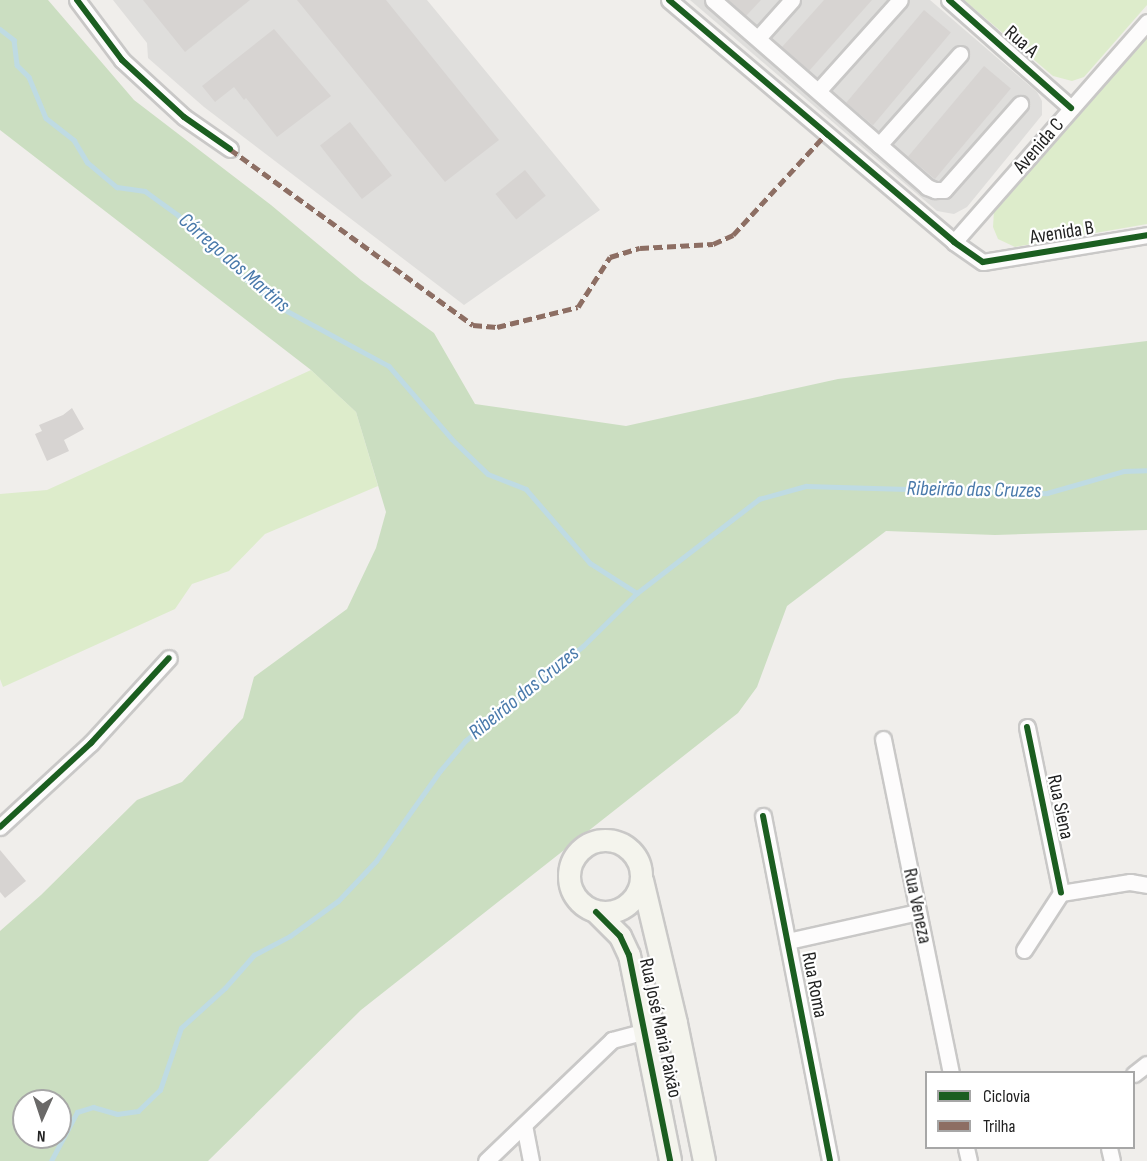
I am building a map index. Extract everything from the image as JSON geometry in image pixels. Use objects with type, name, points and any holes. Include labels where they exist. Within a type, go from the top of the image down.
[{"type":"street","points":[[77,0],[122,60],[184,117],[230,149]]},
{"type":"street","points":[[669,0],[954,242]]},
{"type":"street","points":[[713,0],[927,187],[944,190],[1020,104]]},
{"type":"street","points":[[758,38],[792,0]]},
{"type":"street","points":[[818,91],[900,0]]},
{"type":"street","name":"Rua A","points":[[949,0],[1071,108]]},
{"type":"street","name":"Avenida C","points":[[954,242],[1147,22]]},
{"type":"street","points":[[879,145],[960,54]]},
{"type":"street","name":"Avenida B","points":[[954,242],[982,262],[1147,235]]},
{"type":"street","points":[[0,827],[91,743],[169,658]]},
{"type":"street","name":"Rua Siena","points":[[1027,728],[1061,893]]},
{"type":"street","name":"Rua Veneza","points":[[883,739],[951,1071]]},
{"type":"street","name":"Rua Roma","points":[[763,816],[830,1161]]},
{"type":"street","points":[[611,840],[624,845],[634,854],[641,866],[642,880],[637,895],[626,906],[612,912],[596,912],[579,901],[569,883],[572,863],[585,847],[597,841],[611,840]]},
{"type":"street","name":"Rua José Maria Paixão","points":[[642,880],[676,1023],[704,1161]]},
{"type":"street","points":[[1024,950],[1061,893],[1130,882],[1147,885]]},
{"type":"street","name":"Rua José Maria Paixão","points":[[596,912],[625,945],[645,1031],[670,1161]]},
{"type":"street","points":[[788,941],[918,912]]},
{"type":"street","points":[[486,1161],[612,1040],[676,1023]]},
{"type":"street","points":[[1135,1073],[1147,1064]]},
{"type":"street","points":[[524,1125],[531,1161]]},
{"type":"shaded area","points":[[113,0],[427,0],[600,210],[464,305],[204,107],[148,58],[147,43]]},
{"type":"shaded area","points":[[690,0],[930,0],[1037,92],[1042,101],[1042,115],[967,207],[954,214],[937,211]]},
{"type":"green space","points":[[0,0],[48,0],[134,100],[271,205],[361,280],[434,333],[475,404],[626,426],[838,379],[1147,341],[1147,530],[995,535],[886,531],[787,606],[757,687],[738,713],[361,1010],[208,1161],[0,1161],[0,931],[41,895],[137,800],[182,782],[243,718],[254,677],[347,609],[376,548],[386,512],[356,412],[311,370],[0,130]]},
{"type":"green space","points":[[964,0],[1147,0],[1147,5],[1084,77],[1072,81],[1053,76]]},
{"type":"green space","points":[[1147,37],[1147,224],[1015,247],[998,239],[993,227],[994,210]]},
{"type":"green space","points":[[311,370],[356,412],[378,486],[265,534],[229,571],[192,584],[175,609],[3,687],[0,679],[0,494],[47,490]]},
{"type":"building","points":[[143,0],[250,0],[185,52]]},
{"type":"building","points":[[297,0],[386,0],[499,140],[445,182]]},
{"type":"building","points":[[728,0],[761,0],[746,16]]},
{"type":"building","points":[[824,0],[872,0],[809,71],[782,47]]},
{"type":"building","points":[[924,10],[951,32],[873,125],[846,103]]},
{"type":"building","points":[[274,29],[331,96],[277,137],[246,98],[244,100],[234,87],[215,102],[202,86]]},
{"type":"building","points":[[984,66],[1011,88],[935,179],[908,156]]},
{"type":"building","points":[[350,122],[392,176],[362,199],[320,145]]},
{"type":"building","points":[[525,170],[546,196],[516,220],[495,194]]},
{"type":"building","points":[[72,408],[84,429],[64,440],[69,451],[47,461],[35,434],[42,431],[39,425],[63,415]]},
{"type":"building","points":[[0,850],[26,881],[5,898],[0,892]]},
{"type":"waterway","name":"Córrego dos Martins","points":[[0,29],[14,40],[17,65],[29,77],[46,118],[74,140],[87,162],[117,187],[145,191],[178,215],[235,270],[278,306],[389,366],[452,439],[488,474],[526,489],[590,563],[637,593]]},
{"type":"waterway","name":"Ribeirão das Cruzes","points":[[51,1161],[77,1112],[93,1107],[117,1114],[138,1111],[160,1090],[181,1028],[225,988],[254,955],[290,936],[338,901],[376,861],[440,771],[465,741],[583,646],[637,593],[759,499],[806,486],[1047,493],[1124,471],[1147,470]]},
{"type":"marked path","points":[[230,149],[473,325],[497,327],[578,307],[610,257],[640,248],[713,244],[733,235],[826,134]]},
{"type":"cycle path","points":[[77,0],[122,60],[184,117],[230,149]]},
{"type":"cycle path","points":[[669,0],[954,242],[983,262],[1147,235]]},
{"type":"cycle path","points":[[949,0],[1071,108]]},
{"type":"cycle path","points":[[0,827],[91,743],[169,658]]},
{"type":"cycle path","points":[[1027,727],[1061,893]]},
{"type":"cycle path","points":[[763,816],[830,1161]]},
{"type":"cycle path","points":[[596,912],[620,936],[629,955],[670,1161]]}]
